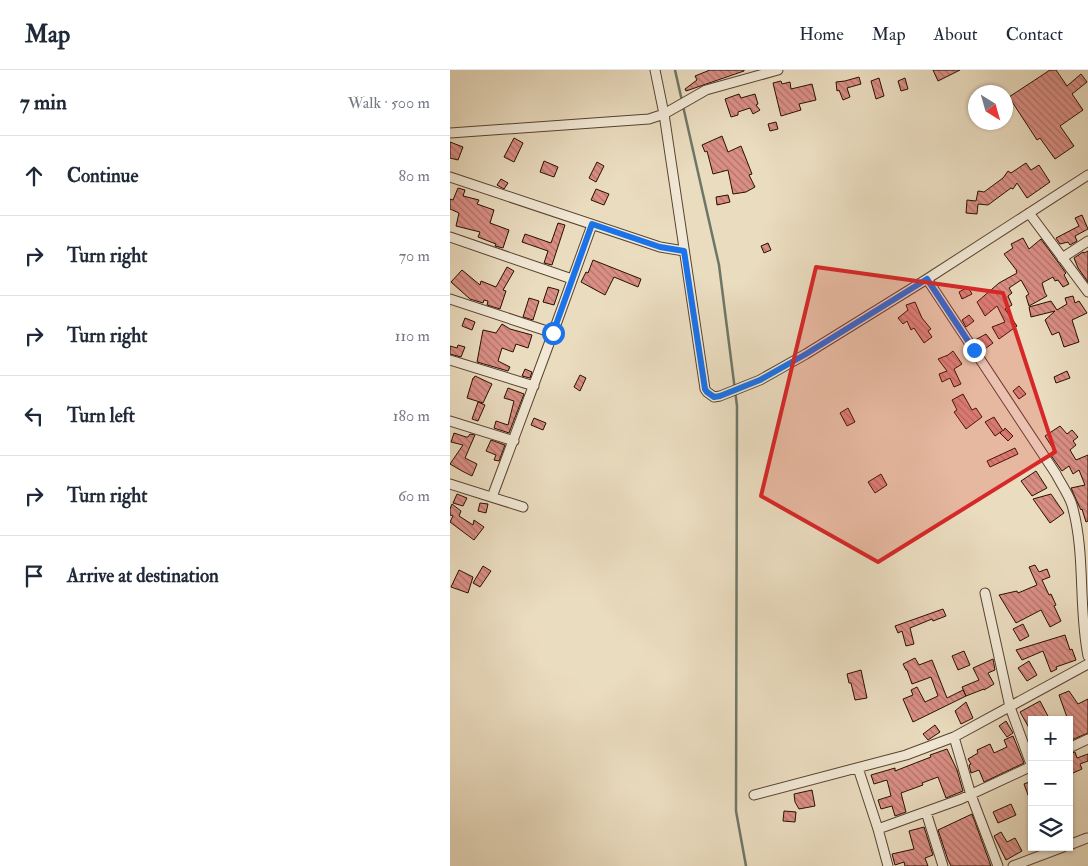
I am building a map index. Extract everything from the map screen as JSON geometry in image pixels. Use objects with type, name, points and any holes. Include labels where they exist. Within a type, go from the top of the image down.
[{"type":"street","points":[[655,70],[664,114],[705,389],[714,397],[760,380],[806,354],[927,279],[1088,175]]},
{"type":"street","points":[[450,133],[650,119],[664,114],[706,90],[778,70]]},
{"type":"street","points":[[450,177],[660,247],[684,251]]},
{"type":"street","points":[[1029,213],[1086,287]]},
{"type":"street","points":[[492,497],[592,224]]},
{"type":"street","points":[[450,237],[572,279]]},
{"type":"street","points":[[1062,258],[1088,241]]},
{"type":"street","points":[[927,279],[1056,474],[1072,503],[1079,535],[1084,638],[1088,656]]},
{"type":"street","points":[[450,299],[553,333]]},
{"type":"street","points":[[450,360],[534,386]]},
{"type":"street","points":[[450,420],[514,441]]},
{"type":"street","points":[[450,484],[523,507]]},
{"type":"street","points":[[985,593],[1010,707],[1030,761]]},
{"type":"street","points":[[754,795],[906,755],[954,737],[1088,664]]},
{"type":"street","points":[[954,737],[972,795],[998,866]]},
{"type":"street","points":[[1073,746],[1088,739]]},
{"type":"street","points":[[858,768],[888,866]]},
{"type":"street","points":[[878,829],[972,795],[1028,768]]},
{"type":"street","points":[[926,812],[943,866]]},
{"type":"street","points":[[1073,843],[1087,838]]},
{"type":"street","points":[[1013,866],[1051,851]]},
{"type":"highlighted area","points":[[816,267],[1003,293],[1055,452],[878,562],[761,496]]},
{"type":"building","points":[[710,70],[744,71],[686,91],[685,89],[697,80],[695,76]]},
{"type":"building","points":[[933,70],[960,70],[938,81]]},
{"type":"building","points":[[1050,70],[1056,70],[1067,86],[1081,74],[1087,82],[1072,94],[1083,110],[1060,126],[1074,146],[1055,159],[1040,138],[1037,140],[1013,103],[1013,94]]},
{"type":"building","points":[[859,77],[861,84],[847,88],[850,97],[843,100],[839,90],[837,91],[836,82]]},
{"type":"building","points":[[879,78],[884,96],[876,99],[871,81]]},
{"type":"building","points":[[905,78],[908,89],[901,91],[898,81]]},
{"type":"building","points":[[781,81],[782,84],[790,82],[791,89],[812,84],[816,100],[799,104],[801,110],[781,116],[773,83]]},
{"type":"building","points":[[739,94],[741,98],[755,94],[758,104],[756,105],[760,110],[753,114],[750,108],[738,112],[738,115],[731,117],[725,99]]},
{"type":"building","points":[[776,122],[778,129],[770,131],[768,124]]},
{"type":"building","points":[[722,136],[728,152],[741,146],[752,174],[749,175],[755,187],[746,192],[733,194],[728,170],[713,174],[707,151],[705,152],[702,145]]},
{"type":"building","points":[[514,138],[523,143],[514,162],[504,157]]},
{"type":"building","points":[[450,142],[463,147],[458,160],[450,158]]},
{"type":"building","points":[[544,161],[558,167],[554,177],[540,172]]},
{"type":"building","points":[[597,162],[604,166],[596,182],[589,178]]},
{"type":"building","points":[[1026,163],[1031,170],[1039,165],[1050,182],[1027,198],[1017,183],[1013,189],[1011,188],[988,205],[978,204],[977,214],[966,213],[967,200],[976,201],[978,191],[984,192],[1003,178],[1008,171],[1011,173]]},
{"type":"building","points":[[501,179],[508,183],[504,189],[497,185]]},
{"type":"building","points":[[458,188],[465,190],[463,196],[479,200],[477,204],[494,210],[490,223],[509,230],[503,248],[478,237],[480,232],[456,226],[459,213],[450,209],[450,199],[453,200]]},
{"type":"building","points":[[596,189],[609,194],[604,205],[591,200]]},
{"type":"building","points":[[728,195],[730,202],[717,205],[716,197]]},
{"type":"building","points":[[1082,215],[1088,229],[1075,236],[1077,241],[1070,245],[1068,242],[1060,244],[1056,238],[1079,226],[1075,218]]},
{"type":"building","points":[[558,223],[565,225],[552,265],[544,263],[548,251],[522,242],[525,234],[551,243]]},
{"type":"building","points":[[1023,238],[1029,249],[1041,239],[1066,273],[1064,275],[1069,284],[1063,287],[1053,277],[1042,283],[1047,296],[1029,306],[1026,296],[1029,294],[1021,280],[1009,288],[1012,293],[1008,296],[1012,305],[1005,309],[1017,326],[999,339],[992,327],[1005,322],[997,306],[985,316],[977,302],[999,283],[1017,273],[1004,254],[1013,248],[1011,244]]},
{"type":"building","points":[[768,243],[771,250],[764,253],[761,246]]},
{"type":"building","points":[[1088,251],[1088,282],[1078,268],[1074,258]]},
{"type":"building","points":[[593,260],[641,279],[638,287],[614,277],[605,295],[581,282],[586,272],[588,273]]},
{"type":"building","points":[[507,267],[514,271],[503,290],[506,291],[500,309],[487,305],[488,301],[484,300],[483,303],[470,299],[451,282],[462,270],[480,285],[481,281],[496,287]]},
{"type":"building","points":[[548,287],[559,290],[554,305],[543,302]]},
{"type":"building","points":[[968,287],[972,294],[962,299],[959,292]]},
{"type":"building","points":[[1073,296],[1075,303],[1079,301],[1087,313],[1072,320],[1079,342],[1064,347],[1059,332],[1052,335],[1045,320],[1055,311],[1031,317],[1029,307],[1051,301],[1057,310],[1067,304],[1065,298]]},
{"type":"building","points":[[529,298],[539,301],[533,320],[523,317]]},
{"type":"building","points":[[915,302],[922,318],[931,329],[928,331],[932,337],[924,343],[914,328],[911,330],[907,321],[903,324],[898,318],[908,310],[906,305]]},
{"type":"building","points":[[969,315],[974,321],[966,327],[962,320]]},
{"type":"building","points":[[465,318],[475,322],[472,330],[462,326]]},
{"type":"building","points":[[502,324],[510,329],[532,335],[528,348],[516,344],[513,352],[502,348],[498,361],[510,367],[508,371],[477,362],[483,330],[496,333]]},
{"type":"building","points":[[986,334],[993,343],[982,351],[975,340]]},
{"type":"building","points":[[458,345],[465,347],[461,357],[450,354],[450,346],[457,348]]},
{"type":"building","points":[[953,351],[962,364],[954,369],[961,384],[954,387],[950,378],[942,382],[939,374],[947,371],[938,359]]},
{"type":"building","points":[[525,369],[532,372],[530,378],[522,376]]},
{"type":"building","points":[[1067,371],[1070,378],[1056,383],[1054,377]]},
{"type":"building","points":[[580,375],[586,378],[580,391],[574,387]]},
{"type":"building","points":[[475,376],[492,384],[483,403],[467,398]]},
{"type":"building","points":[[1019,386],[1026,394],[1019,399],[1013,391]]},
{"type":"building","points":[[508,388],[524,394],[509,433],[494,428],[496,421],[508,425],[514,401],[504,398]]},
{"type":"building","points":[[963,394],[972,410],[976,408],[982,417],[966,429],[954,412],[957,410],[952,400]]},
{"type":"building","points":[[478,402],[485,405],[478,421],[472,419]]},
{"type":"building","points":[[848,408],[855,422],[847,426],[840,413]]},
{"type":"building","points":[[994,417],[1003,431],[1005,428],[1013,436],[1008,441],[1000,433],[1002,431],[995,436],[985,422]]},
{"type":"building","points":[[534,418],[546,423],[543,430],[531,425]]},
{"type":"building","points":[[1060,426],[1067,434],[1072,430],[1078,437],[1073,441],[1076,445],[1070,450],[1076,460],[1088,455],[1088,521],[1086,522],[1082,509],[1071,488],[1085,485],[1079,470],[1073,474],[1069,466],[1062,471],[1050,454],[1054,450],[1045,436]]},
{"type":"building","points":[[454,433],[466,437],[470,434],[475,435],[465,458],[477,464],[472,476],[450,464],[463,445],[451,442]]},
{"type":"building","points":[[491,440],[505,445],[499,461],[494,460],[496,455],[486,451]]},
{"type":"building","points":[[1015,448],[1018,454],[990,467],[987,461]]},
{"type":"building","points":[[1036,471],[1047,488],[1032,496],[1021,481]]},
{"type":"building","points":[[881,474],[887,485],[875,493],[868,482]]},
{"type":"building","points":[[457,494],[467,498],[463,506],[453,503]]},
{"type":"building","points":[[1051,494],[1064,513],[1050,523],[1033,499]]},
{"type":"building","points":[[480,503],[488,504],[486,513],[478,511]]},
{"type":"building","points":[[452,504],[461,511],[459,516],[473,525],[474,520],[484,527],[474,540],[450,522],[453,516],[450,515]]},
{"type":"building","points":[[1035,565],[1039,572],[1047,569],[1050,577],[1042,580],[1049,595],[1051,594],[1061,621],[1050,627],[1041,610],[1016,623],[999,595],[1017,591],[1018,593],[1037,585],[1029,567]]},
{"type":"building","points":[[483,566],[491,571],[480,587],[473,583]]},
{"type":"building","points":[[459,570],[473,577],[468,593],[451,587]]},
{"type":"building","points":[[943,609],[946,616],[933,621],[932,619],[910,628],[914,644],[906,646],[902,631],[898,633],[895,626]]},
{"type":"building","points":[[1023,624],[1029,636],[1020,641],[1013,629]]},
{"type":"building","points":[[1065,635],[1076,660],[1056,667],[1057,669],[1051,672],[1043,651],[1022,660],[1016,650]]},
{"type":"building","points":[[964,651],[970,665],[958,670],[952,656]]},
{"type":"building","points":[[915,658],[919,665],[932,660],[947,698],[963,690],[966,696],[913,722],[903,699],[913,695],[911,690],[917,687],[925,702],[938,696],[931,677],[912,684],[903,664]]},
{"type":"building","points":[[993,659],[995,670],[988,673],[994,684],[984,690],[966,696],[962,687],[979,680],[973,668]]},
{"type":"building","points":[[1029,661],[1037,675],[1027,681],[1018,668]]},
{"type":"building","points":[[861,670],[867,698],[855,700],[847,674]]},
{"type":"building","points":[[1069,691],[1078,704],[1088,699],[1088,733],[1073,739],[1073,716],[1067,716],[1059,695]]},
{"type":"building","points":[[1040,701],[1048,716],[1028,716],[1028,726],[1020,712]]},
{"type":"building","points":[[966,702],[973,718],[961,724],[955,711]]},
{"type":"building","points":[[1006,721],[1013,733],[1007,737],[999,726]]},
{"type":"building","points":[[935,725],[940,732],[928,740],[923,734]]},
{"type":"building","points":[[1013,736],[1024,763],[984,782],[979,770],[971,773],[969,765],[971,764],[968,759],[978,753],[977,750],[990,744],[994,753],[1007,747],[1004,740]]},
{"type":"building","points":[[947,749],[957,770],[963,791],[946,798],[938,777],[901,793],[906,812],[895,816],[892,806],[881,809],[878,800],[891,796],[887,780],[874,784],[871,775],[895,768],[895,771]]},
{"type":"building","points":[[1075,752],[1077,758],[1088,754],[1088,761],[1080,764],[1082,769],[1073,773],[1073,761],[1073,753]]},
{"type":"building","points":[[1028,782],[1028,795],[1024,784]]},
{"type":"building","points":[[812,790],[815,806],[799,809],[795,802],[794,794]]},
{"type":"building","points":[[1011,804],[1016,815],[998,823],[993,812]]},
{"type":"building","points":[[784,811],[796,812],[795,822],[783,821]]},
{"type":"building","points":[[972,814],[991,866],[951,866],[938,830]]},
{"type":"building","points":[[924,827],[933,855],[925,858],[928,866],[905,866],[904,862],[895,865],[892,854],[914,849],[909,831]]},
{"type":"building","points":[[1001,832],[1007,842],[1015,838],[1022,851],[1006,860],[994,836]]},
{"type":"waterway","points":[[675,70],[682,101]]},
{"type":"waterway","points":[[683,106],[719,265],[737,406],[736,811],[746,866]]},
{"type":"route","points":[[553,333],[592,224],[660,247],[684,251],[705,389],[714,397],[760,380],[806,354],[927,279],[974,350]]}]
